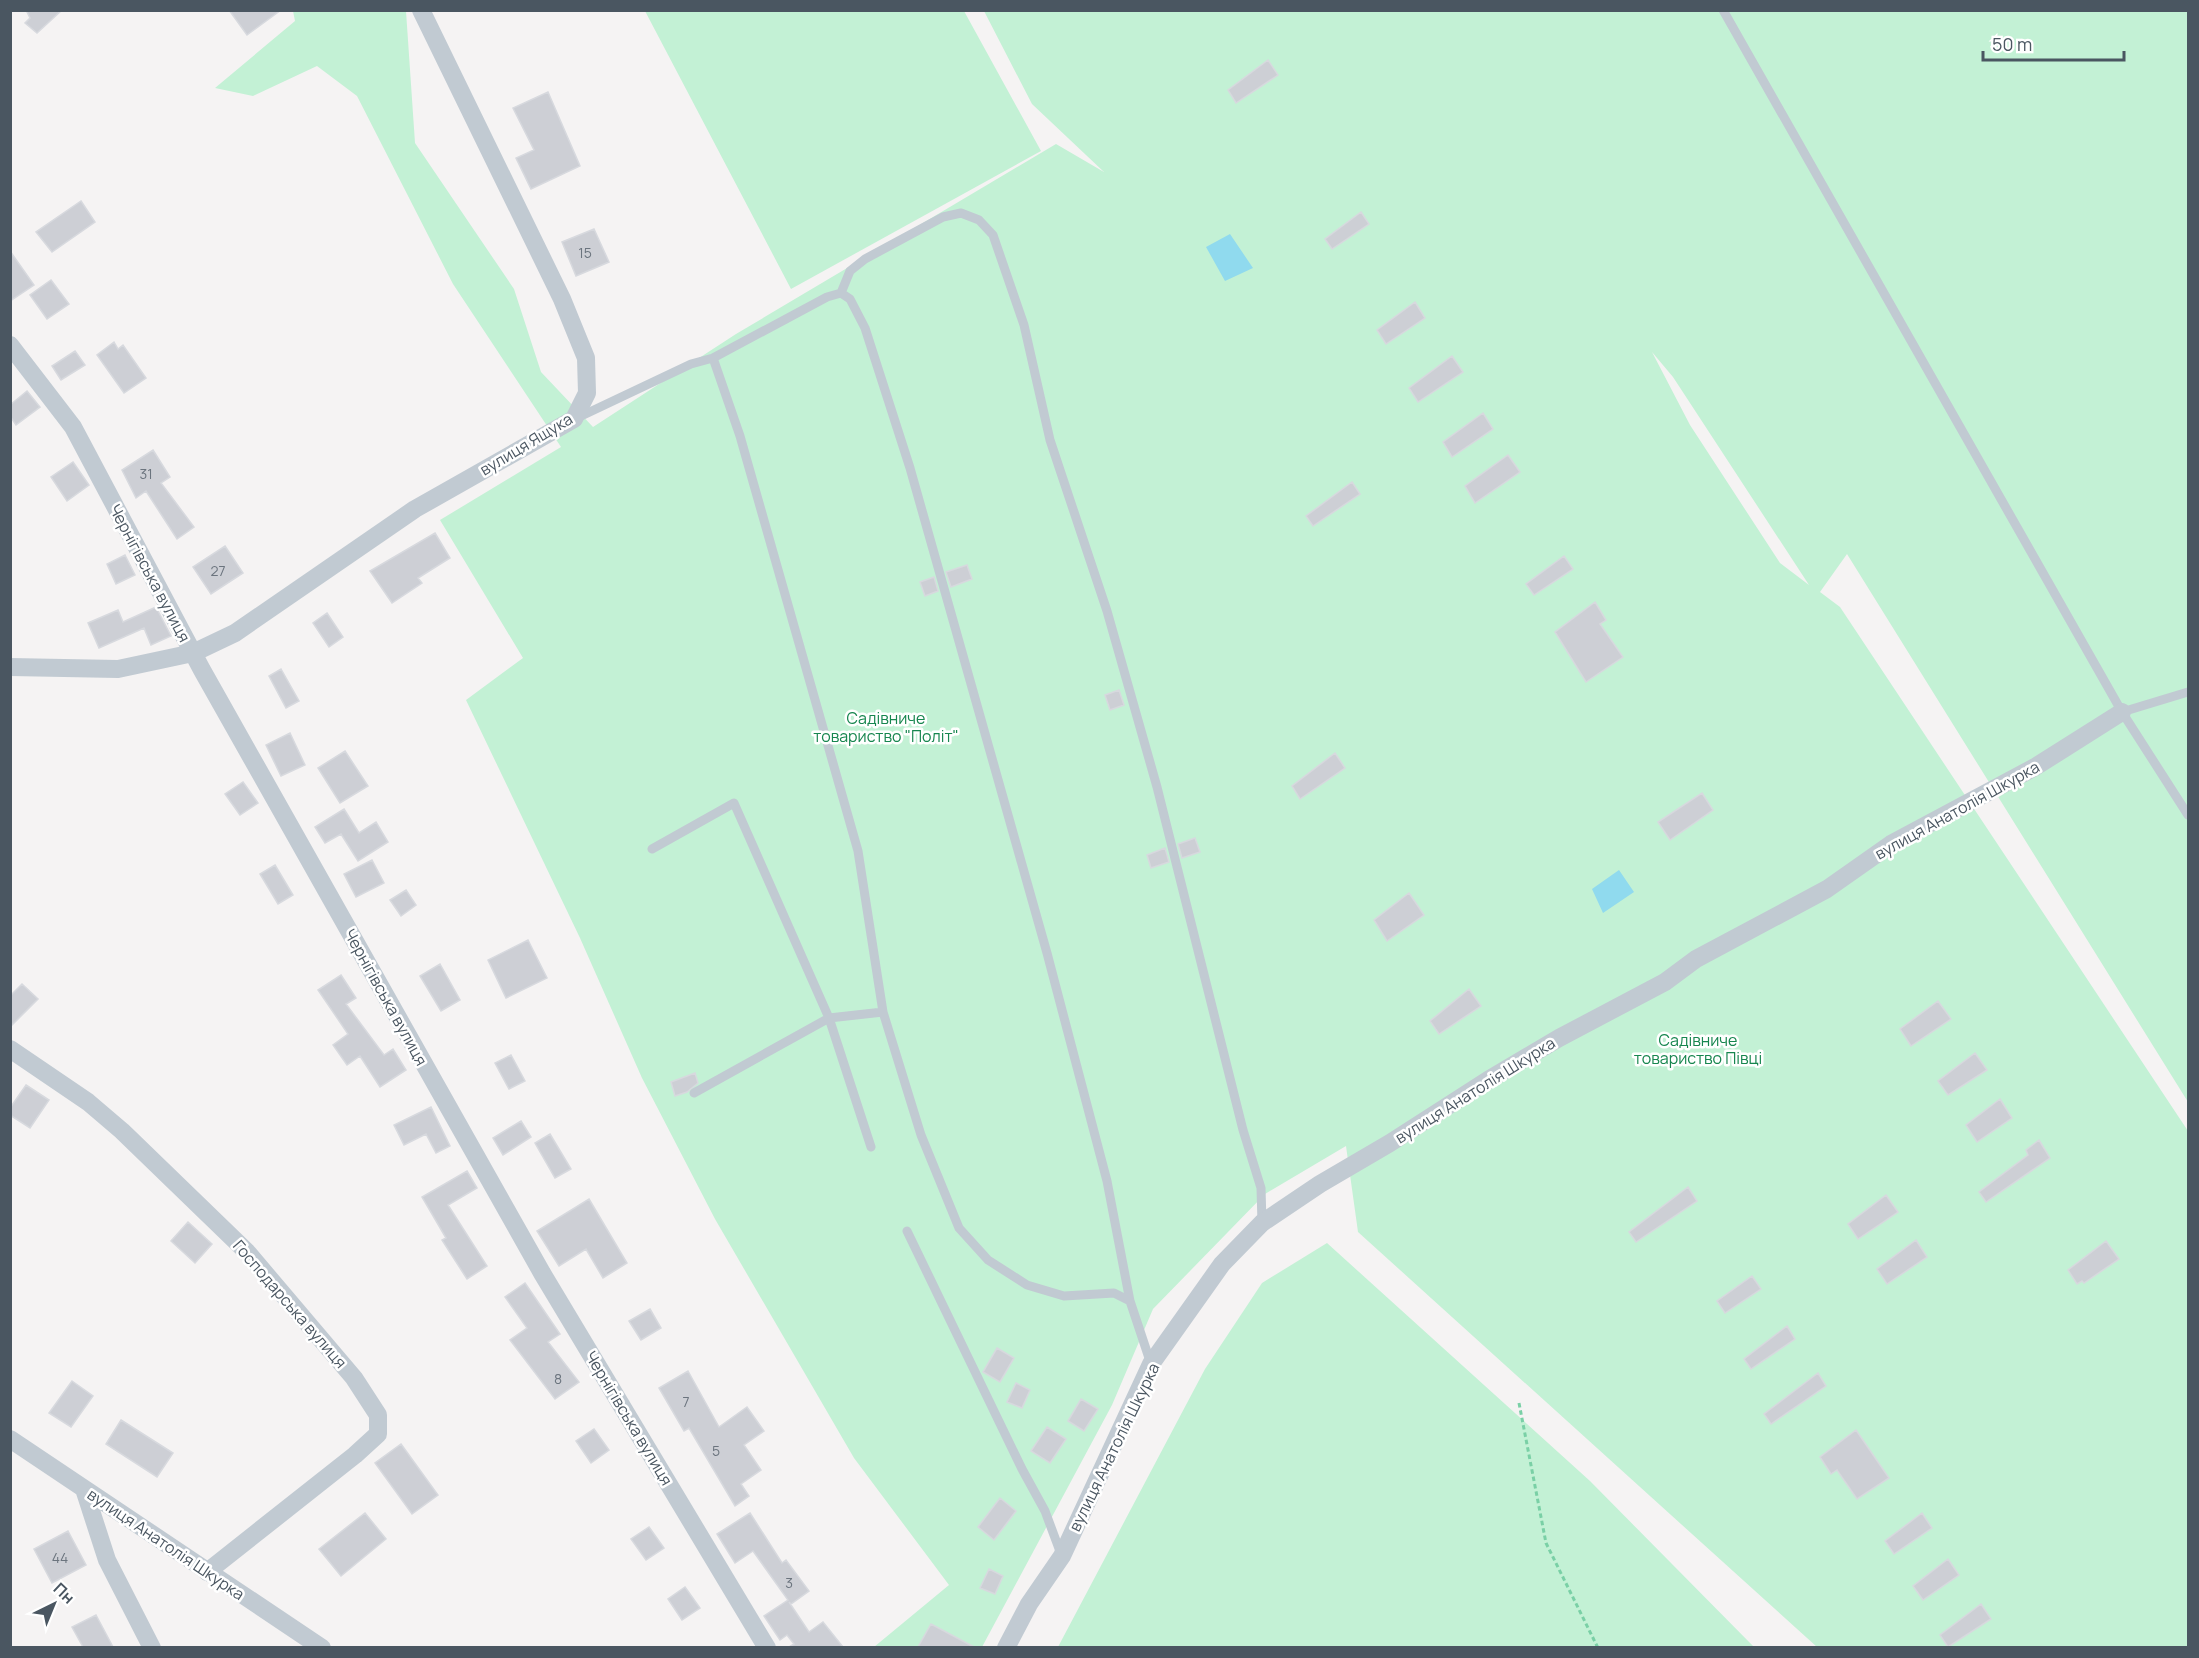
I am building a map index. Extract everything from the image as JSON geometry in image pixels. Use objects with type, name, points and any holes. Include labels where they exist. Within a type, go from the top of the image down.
[{"type":"street","name":"вулиця Ящука","points":[[10,668],[118,669],[193,653],[235,633],[415,509],[574,419],[587,393],[586,358],[557,288],[421,10]]},
{"type":"street","name":"Чернігівська вулиця","points":[[10,345],[73,427],[193,653],[542,1273],[767,1647]]},
{"type":"street","name":"вулиця Анатолія Шкурка","points":[[1006,1647],[1029,1604],[1062,1556],[1151,1364],[1222,1264],[1262,1223],[1320,1184],[1390,1143],[1488,1080],[1559,1038],[1665,982],[1696,959],[1827,889],[1891,844],[2035,767],[2122,712]]},
{"type":"street","name":"Господарська вулиця","points":[[10,1049],[88,1102],[247,1252],[354,1378],[378,1415],[378,1434],[355,1455],[207,1572]]},
{"type":"street","name":"вулиця Анатолія Шкурка","points":[[10,1439],[322,1647]]},
{"type":"street","points":[[84,1489],[106,1560],[152,1647]]},
{"type":"lane","points":[[1723,10],[2122,712],[2188,815]]},
{"type":"lane","points":[[841,293],[850,271],[865,258],[943,216],[961,213],[979,220],[993,235],[1024,326],[1050,440],[1107,611],[1157,788],[1243,1130],[1261,1188],[1262,1223]]},
{"type":"lane","points":[[574,419],[691,364],[713,358],[827,297],[841,293],[850,299],[864,328],[910,468],[1050,964],[1107,1181],[1130,1301],[1151,1364]]},
{"type":"lane","points":[[713,358],[740,436],[858,851],[883,1012],[921,1135],[959,1228],[988,1260],[1027,1285],[1064,1296],[1114,1293],[1130,1301]]},
{"type":"lane","points":[[2122,712],[2188,692]]},
{"type":"lane","points":[[651,849],[734,803],[829,1018],[871,1147]]},
{"type":"lane","points":[[694,1093],[829,1018],[883,1012]]},
{"type":"lane","points":[[907,1231],[1022,1469],[1045,1511],[1062,1556]]},
{"type":"path","points":[[1519,1403],[1546,1543],[1598,1647]]},
{"type":"green space","points":[[293,11],[406,11],[415,143],[514,289],[541,372],[593,427],[736,334],[1056,144],[1104,172],[1032,104],[984,11],[2188,11],[2188,1102],[1847,554],[1820,592],[1840,607],[2188,1131],[2188,1647],[1817,1647],[1358,1232],[1346,1146],[1265,1194],[1153,1309],[1112,1405],[982,1647],[874,1647],[949,1585],[854,1458],[715,1219],[642,1078],[580,938],[466,700],[523,658],[440,520],[561,447],[453,284],[357,96],[317,66],[253,96],[215,88],[295,21]],"holes":[[[1652,352],[1673,377],[1809,585],[1780,563],[1690,425]]]},
{"type":"green space","points":[[645,11],[964,11],[1041,151],[791,289]]},
{"type":"green space","points":[[1327,1243],[1590,1481],[1754,1647],[1058,1647],[1205,1369],[1262,1283]]},
{"type":"water","points":[[1230,234],[1253,268],[1225,281],[1206,247]]},
{"type":"water","points":[[1619,870],[1634,892],[1603,913],[1592,889]]},
{"type":"building","points":[[26,10],[62,10],[37,33],[25,23],[30,18]]},
{"type":"building","points":[[229,10],[281,10],[247,35]]},
{"type":"building","points":[[1268,60],[1278,75],[1236,103],[1228,90]]},
{"type":"building","points":[[548,92],[580,166],[531,189],[516,158],[534,150],[513,108]]},
{"type":"building","points":[[81,201],[95,222],[52,252],[36,232]]},
{"type":"building","points":[[1361,212],[1369,224],[1332,249],[1325,239]]},
{"type":"building","points":[[594,229],[609,262],[576,276],[562,242]]},
{"type":"building","points":[[10,251],[34,285],[10,301]]},
{"type":"building","points":[[51,280],[69,304],[47,319],[30,295]]},
{"type":"building","points":[[1415,302],[1425,318],[1386,344],[1377,330]]},
{"type":"building","points":[[114,342],[118,349],[123,345],[146,378],[124,393],[97,355]]},
{"type":"building","points":[[75,351],[85,365],[61,380],[52,366]]},
{"type":"building","points":[[1452,356],[1463,372],[1418,402],[1409,388]]},
{"type":"building","points":[[27,391],[40,407],[16,425],[10,416],[10,405]]},
{"type":"building","points":[[1483,413],[1493,429],[1452,457],[1443,442]]},
{"type":"building","points":[[153,450],[170,477],[161,483],[194,527],[177,539],[146,491],[136,498],[122,470]]},
{"type":"building","points":[[1508,455],[1520,472],[1475,503],[1465,486]]},
{"type":"building","points":[[73,462],[89,485],[67,501],[51,477]]},
{"type":"building","points":[[1352,482],[1360,494],[1313,526],[1306,516]]},
{"type":"building","points":[[435,533],[450,558],[418,578],[422,583],[392,603],[370,571]]},
{"type":"building","points":[[225,546],[243,573],[211,594],[193,567]]},
{"type":"building","points":[[125,555],[135,575],[116,584],[107,564]]},
{"type":"building","points":[[1564,556],[1573,569],[1534,595],[1526,584]]},
{"type":"building","points":[[967,565],[972,579],[951,587],[946,572]]},
{"type":"building","points":[[934,577],[938,591],[925,596],[920,582]]},
{"type":"building","points":[[1595,602],[1606,620],[1600,624],[1623,657],[1586,682],[1555,632]]},
{"type":"building","points":[[156,607],[171,636],[151,645],[144,628],[99,648],[88,623],[118,610],[123,622]]},
{"type":"building","points":[[327,613],[343,637],[329,647],[313,623]]},
{"type":"building","points":[[281,669],[299,701],[286,708],[269,676]]},
{"type":"building","points":[[1119,690],[1124,705],[1110,710],[1105,695]]},
{"type":"building","points":[[290,733],[305,765],[281,776],[266,745]]},
{"type":"building","points":[[345,751],[368,786],[340,803],[318,768]]},
{"type":"building","points":[[1335,753],[1345,768],[1300,799],[1292,786]]},
{"type":"building","points":[[243,782],[258,803],[240,815],[225,794]]},
{"type":"building","points":[[1702,793],[1713,810],[1670,840],[1658,822]]},
{"type":"building","points":[[344,809],[359,833],[376,822],[388,842],[358,861],[341,834],[325,843],[315,827]]},
{"type":"building","points":[[1195,838],[1200,852],[1182,858],[1178,844]]},
{"type":"building","points":[[1165,848],[1169,862],[1151,868],[1147,855]]},
{"type":"building","points":[[372,860],[384,883],[356,897],[344,874]]},
{"type":"building","points":[[275,865],[293,895],[278,904],[260,874]]},
{"type":"building","points":[[406,890],[416,905],[401,916],[390,900]]},
{"type":"building","points":[[1409,893],[1424,915],[1387,941],[1374,920]]},
{"type":"building","points":[[528,940],[547,978],[506,998],[488,960]]},
{"type":"building","points":[[440,964],[460,1000],[441,1011],[420,976]]},
{"type":"building","points":[[341,975],[356,998],[346,1004],[384,1055],[393,1049],[406,1070],[380,1087],[360,1056],[347,1065],[333,1045],[348,1034],[318,990]]},
{"type":"building","points":[[22,984],[38,999],[10,1027],[10,996]]},
{"type":"building","points":[[1469,989],[1481,1006],[1439,1034],[1430,1021]]},
{"type":"building","points":[[1938,1001],[1951,1019],[1911,1046],[1900,1029]]},
{"type":"building","points":[[1975,1053],[1987,1070],[1948,1095],[1938,1081]]},
{"type":"building","points":[[511,1055],[525,1081],[509,1089],[495,1063]]},
{"type":"building","points":[[695,1073],[698,1083],[687,1092],[675,1096],[671,1082]]},
{"type":"building","points":[[26,1085],[49,1100],[30,1128],[10,1115],[10,1108]]},
{"type":"building","points":[[2000,1099],[2012,1118],[1977,1142],[1966,1125]]},
{"type":"building","points":[[431,1107],[450,1146],[436,1153],[426,1134],[404,1145],[394,1125]]},
{"type":"building","points":[[521,1121],[531,1137],[503,1155],[493,1138]]},
{"type":"building","points":[[550,1134],[571,1169],[555,1178],[535,1143]]},
{"type":"building","points":[[2039,1140],[2050,1158],[1986,1202],[1979,1192],[2028,1155],[2026,1150]]},
{"type":"building","points":[[467,1171],[477,1188],[448,1205],[487,1266],[467,1279],[442,1240],[446,1238],[422,1197]]},
{"type":"building","points":[[1688,1187],[1697,1201],[1636,1242],[1629,1232]]},
{"type":"building","points":[[1886,1195],[1898,1212],[1858,1239],[1848,1224]]},
{"type":"building","points":[[589,1199],[627,1263],[603,1278],[586,1249],[559,1266],[537,1231]]},
{"type":"building","points":[[188,1222],[212,1244],[195,1263],[171,1241]]},
{"type":"building","points":[[1916,1240],[1927,1257],[1887,1284],[1877,1269]]},
{"type":"building","points":[[2106,1241],[2119,1259],[2084,1283],[2082,1281],[2077,1284],[2068,1270]]},
{"type":"building","points":[[1752,1276],[1761,1289],[1725,1313],[1717,1301]]},
{"type":"building","points":[[525,1283],[560,1334],[548,1342],[579,1382],[555,1399],[510,1340],[527,1328],[505,1297]]},
{"type":"building","points":[[650,1309],[661,1328],[641,1340],[629,1321]]},
{"type":"building","points":[[1787,1326],[1795,1339],[1751,1369],[1744,1359]]},
{"type":"building","points":[[997,1348],[1014,1358],[1000,1382],[983,1372]]},
{"type":"building","points":[[688,1371],[719,1427],[747,1407],[764,1431],[744,1445],[761,1470],[741,1484],[749,1496],[735,1506],[689,1428],[684,1431],[659,1388]]},
{"type":"building","points":[[1818,1373],[1826,1386],[1771,1424],[1764,1414]]},
{"type":"building","points":[[72,1381],[93,1396],[71,1427],[49,1413]]},
{"type":"building","points":[[1016,1383],[1030,1390],[1022,1408],[1007,1402]]},
{"type":"building","points":[[1081,1399],[1098,1409],[1084,1431],[1068,1421]]},
{"type":"building","points":[[121,1420],[173,1453],[157,1477],[106,1444]]},
{"type":"building","points":[[1047,1427],[1066,1439],[1050,1463],[1031,1451]]},
{"type":"building","points":[[594,1429],[609,1450],[591,1463],[576,1441]]},
{"type":"building","points":[[1856,1430],[1889,1478],[1857,1499],[1837,1470],[1831,1474],[1820,1457]]},
{"type":"building","points":[[401,1444],[438,1495],[412,1514],[375,1463]]},
{"type":"building","points":[[1000,1498],[1016,1511],[994,1540],[978,1527]]},
{"type":"building","points":[[365,1513],[386,1539],[341,1576],[319,1549]]},
{"type":"building","points":[[750,1513],[782,1563],[786,1560],[809,1591],[791,1604],[789,1602],[809,1632],[823,1622],[843,1647],[789,1647],[794,1644],[787,1635],[780,1640],[764,1616],[788,1600],[753,1551],[735,1563],[717,1534]]},
{"type":"building","points":[[1922,1513],[1932,1528],[1894,1554],[1885,1541]]},
{"type":"building","points":[[649,1527],[664,1548],[646,1560],[631,1539]]},
{"type":"building","points":[[68,1531],[86,1565],[52,1583],[34,1549]]},
{"type":"building","points":[[1948,1559],[1959,1575],[1923,1600],[1913,1586]]},
{"type":"building","points":[[989,1569],[1003,1576],[995,1594],[980,1588]]},
{"type":"building","points":[[685,1587],[700,1608],[682,1620],[668,1599]]},
{"type":"building","points":[[1981,1604],[1991,1619],[1948,1647],[1940,1635]]},
{"type":"building","points":[[96,1615],[113,1647],[83,1647],[72,1627]]},
{"type":"building","points":[[931,1624],[974,1647],[918,1647]]},
{"type":"park label","name":"Садівниче товариство \"Політ\"","points":[[886,727]]},
{"type":"park label","name":"Садівниче товариство Півці","points":[[1698,1049]]}]
